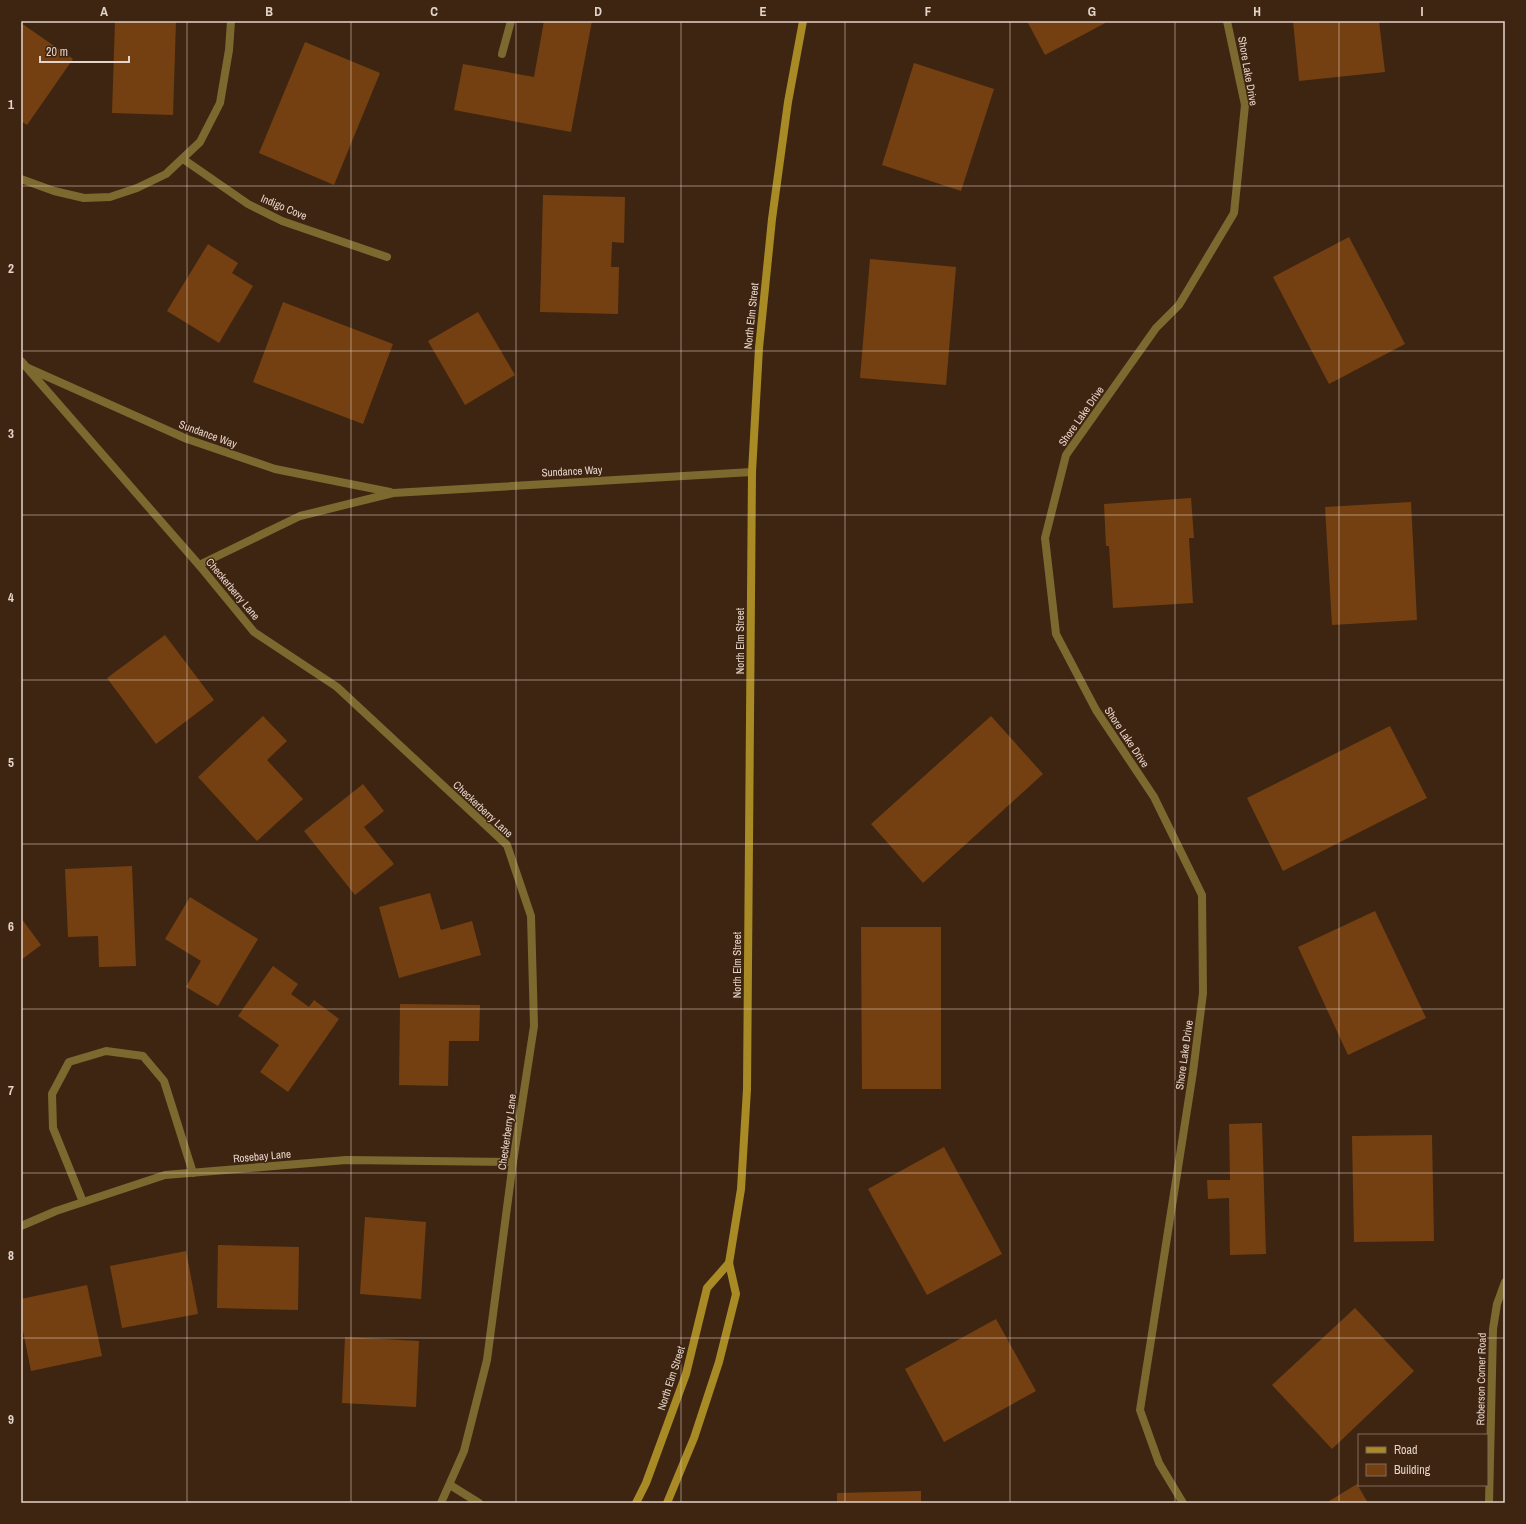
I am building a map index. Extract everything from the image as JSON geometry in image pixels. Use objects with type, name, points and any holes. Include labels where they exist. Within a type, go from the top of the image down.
[{"type":"main road","name":"North Elm Street","points":[[668,1503],[694,1438],[719,1362],[736,1294],[729,1263],[741,1189],[747,1090],[752,472],[759,348],[772,219],[788,102],[803,21]]},
{"type":"main road","name":"North Elm Street","points":[[636,1503],[646,1483],[686,1374],[707,1288],[729,1263]]},
{"type":"street","points":[[21,179],[54,191],[84,198],[110,197],[137,188],[166,174],[200,142],[220,103],[229,50],[231,21]]},
{"type":"street","points":[[502,54],[510,21]]},
{"type":"street","name":"Shore Lake Drive","points":[[1183,1503],[1159,1463],[1140,1410],[1193,1072],[1203,993],[1202,895],[1154,797],[1096,710],[1056,634],[1045,538],[1066,455],[1156,328],[1179,305],[1234,213],[1246,105],[1227,21]]},
{"type":"street","name":"Indigo Cove","points":[[183,159],[248,204],[282,220],[387,257]]},
{"type":"street","name":"Sundance Way","points":[[23,364],[187,439],[275,469],[393,493]]},
{"type":"street","name":"Checkerberry Lane","points":[[23,364],[199,565],[254,632],[337,687],[507,845],[531,916],[534,1026],[513,1162],[487,1360],[464,1451],[441,1503]]},
{"type":"street","name":"Sundance Way","points":[[199,565],[300,516],[393,493],[752,472]]},
{"type":"street","points":[[83,1202],[53,1128],[52,1094],[69,1062],[106,1051],[143,1056],[164,1081],[193,1173]]},
{"type":"street","name":"Rosebay Lane","points":[[21,1226],[56,1210],[165,1175],[346,1160],[513,1162]]},
{"type":"street","name":"Roberson Comer Road","points":[[1489,1503],[1493,1329],[1497,1304],[1505,1282]]},
{"type":"street","points":[[450,1485],[479,1503]]},
{"type":"building","points":[[115,21],[176,21],[173,115],[112,113]]},
{"type":"building","points":[[544,21],[592,21],[571,132],[454,110],[463,64],[534,77]]},
{"type":"building","points":[[1027,21],[1109,21],[1045,55]]},
{"type":"building","points":[[1293,21],[1379,21],[1385,72],[1299,81]]},
{"type":"building","points":[[21,23],[73,59],[27,125],[21,121]]},
{"type":"building","points":[[305,42],[380,73],[334,185],[259,153]]},
{"type":"building","points":[[914,63],[994,89],[961,191],[882,165]]},
{"type":"building","points":[[543,195],[625,197],[624,243],[612,242],[611,267],[619,267],[618,314],[540,312]]},
{"type":"building","points":[[1349,237],[1405,344],[1329,384],[1273,277]]},
{"type":"building","points":[[208,244],[238,263],[232,273],[253,286],[219,343],[167,311]]},
{"type":"building","points":[[870,259],[956,267],[946,385],[860,378]]},
{"type":"building","points":[[283,302],[393,344],[363,424],[253,382]]},
{"type":"building","points":[[478,312],[515,375],[465,405],[428,341]]},
{"type":"building","points":[[1191,498],[1194,538],[1189,538],[1193,603],[1113,608],[1109,546],[1106,546],[1104,504]]},
{"type":"building","points":[[1411,502],[1417,620],[1332,625],[1325,507]]},
{"type":"building","points":[[165,635],[214,700],[156,744],[107,678]]},
{"type":"building","points":[[263,716],[287,741],[267,760],[303,799],[257,841],[198,777]]},
{"type":"building","points":[[991,716],[1043,774],[923,883],[871,824]]},
{"type":"building","points":[[1390,726],[1427,798],[1283,871],[1247,798]]},
{"type":"building","points":[[363,784],[384,811],[364,827],[394,864],[355,895],[304,831]]},
{"type":"building","points":[[132,866],[136,966],[99,967],[98,936],[68,937],[65,869]]},
{"type":"building","points":[[430,893],[441,930],[472,921],[481,955],[399,978],[379,907]]},
{"type":"building","points":[[190,897],[258,939],[218,1006],[186,987],[201,961],[165,939]]},
{"type":"building","points":[[1375,911],[1426,1018],[1348,1055],[1298,947]]},
{"type":"building","points":[[21,918],[41,945],[21,960]]},
{"type":"building","points":[[861,927],[941,927],[941,1089],[862,1089]]},
{"type":"building","points":[[273,966],[298,984],[291,994],[309,1007],[314,1000],[339,1019],[288,1092],[260,1072],[279,1045],[238,1016]]},
{"type":"building","points":[[400,1004],[480,1005],[479,1041],[449,1041],[448,1086],[399,1085]]},
{"type":"building","points":[[1262,1123],[1266,1254],[1230,1255],[1229,1198],[1208,1199],[1207,1180],[1230,1180],[1229,1124]]},
{"type":"building","points":[[1432,1135],[1434,1241],[1354,1242],[1352,1136]]},
{"type":"building","points":[[944,1147],[1002,1254],[927,1295],[868,1189]]},
{"type":"building","points":[[365,1217],[426,1222],[421,1299],[360,1294]]},
{"type":"building","points":[[218,1245],[299,1247],[298,1310],[217,1308]]},
{"type":"building","points":[[186,1251],[198,1314],[122,1328],[110,1266]]},
{"type":"building","points":[[87,1285],[102,1356],[31,1371],[21,1321],[21,1299]]},
{"type":"building","points":[[1355,1308],[1414,1371],[1332,1449],[1272,1385]]},
{"type":"building","points":[[996,1319],[1036,1391],[944,1442],[905,1369]]},
{"type":"building","points":[[345,1337],[419,1341],[416,1407],[342,1403]]},
{"type":"building","points":[[1357,1484],[1368,1503],[1326,1503]]},
{"type":"building","points":[[921,1491],[921,1503],[837,1503],[837,1493]]}]
